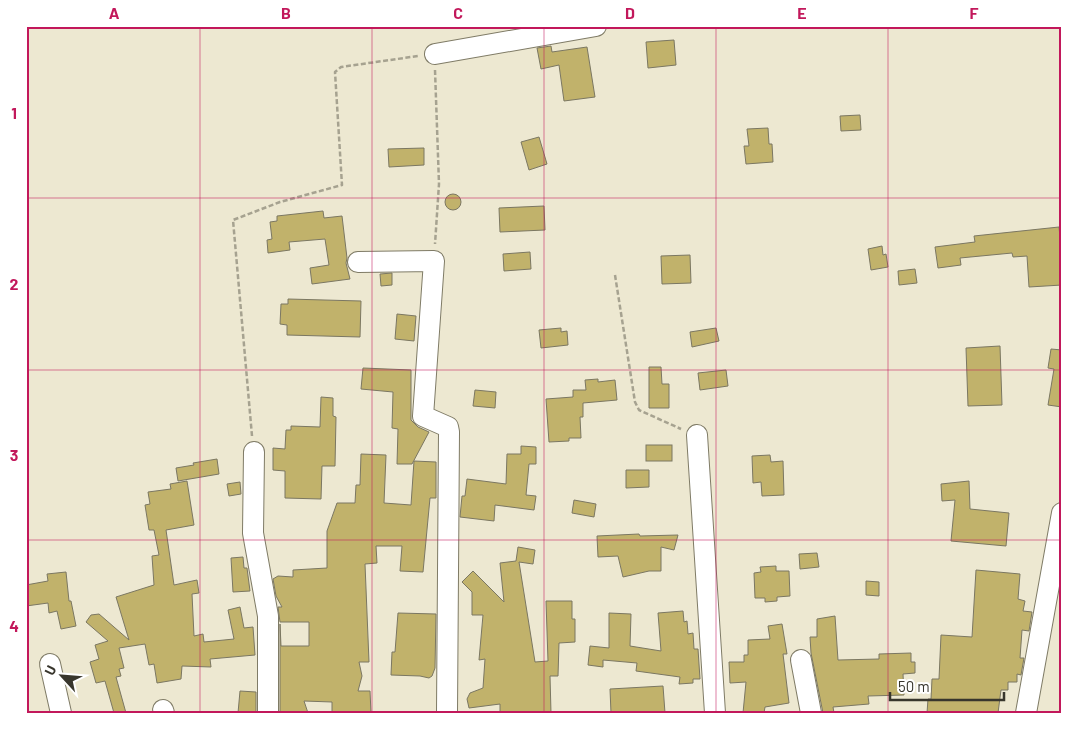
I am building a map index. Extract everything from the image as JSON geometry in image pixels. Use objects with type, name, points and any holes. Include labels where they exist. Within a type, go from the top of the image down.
[{"type":"street","points":[[435,54],[596,26]]},
{"type":"street","points":[[358,262],[434,261],[423,416],[443,424],[448,427],[450,432],[447,713]]},
{"type":"street","points":[[697,435],[715,713]]},
{"type":"street","points":[[254,452],[254,533],[268,616],[268,713]]},
{"type":"street","points":[[1026,713],[1062,513]]},
{"type":"street","points":[[801,660],[811,713]]},
{"type":"street","points":[[50,664],[61,713]]},
{"type":"path","points":[[254,452],[233,220],[280,202],[342,184],[335,72],[341,67],[435,54],[439,184],[434,261]]},
{"type":"path","points":[[615,275],[635,402],[639,410],[679,426],[687,435],[697,435]]},
{"type":"building","points":[[674,40],[676,65],[648,68],[646,42]]},
{"type":"building","points":[[551,46],[552,52],[587,47],[595,97],[564,101],[559,65],[541,69],[537,48]]},
{"type":"building","points":[[860,115],[861,130],[841,131],[840,116]]},
{"type":"building","points":[[768,128],[769,144],[772,144],[773,162],[746,164],[744,146],[749,146],[747,129]]},
{"type":"building","points":[[539,137],[547,164],[529,170],[521,142]]},
{"type":"building","points":[[424,148],[424,165],[389,167],[388,149]]},
{"type":"building","points":[[453,194],[459,196],[461,202],[459,208],[453,210],[447,208],[445,202],[447,196]]},
{"type":"building","points":[[544,206],[545,230],[500,232],[499,208]]},
{"type":"building","points":[[323,211],[324,218],[342,216],[346,263],[350,279],[312,284],[310,268],[329,265],[325,239],[289,242],[290,250],[268,253],[267,240],[272,239],[270,222],[277,221],[277,216]]},
{"type":"building","points":[[1059,227],[1062,285],[1029,287],[1027,256],[1013,257],[1012,253],[960,258],[961,265],[938,268],[935,247],[975,242],[974,236]]},
{"type":"building","points":[[882,246],[883,255],[886,254],[888,267],[871,270],[868,249]]},
{"type":"building","points":[[530,252],[531,269],[504,271],[503,254]]},
{"type":"building","points":[[690,255],[691,283],[662,284],[661,256]]},
{"type":"building","points":[[915,269],[917,283],[899,285],[898,271]]},
{"type":"building","points":[[392,273],[392,285],[381,286],[380,274]]},
{"type":"building","points":[[288,299],[361,301],[360,337],[287,335],[287,325],[280,324],[281,304],[288,304]]},
{"type":"building","points":[[397,314],[416,316],[414,341],[395,339]]},
{"type":"building","points":[[561,328],[561,332],[567,331],[568,345],[541,348],[539,330]]},
{"type":"building","points":[[716,328],[719,341],[692,347],[690,332]]},
{"type":"building","points":[[1000,346],[1002,405],[968,406],[966,348]]},
{"type":"building","points":[[1051,349],[1062,350],[1062,407],[1048,405],[1054,369],[1048,368]]},
{"type":"building","points":[[649,367],[661,367],[662,384],[669,384],[669,408],[649,408]]},
{"type":"building","points":[[363,368],[411,370],[411,420],[418,427],[429,432],[412,464],[397,464],[398,429],[392,428],[393,392],[361,389]]},
{"type":"building","points":[[726,370],[728,386],[700,390],[698,373]]},
{"type":"building","points":[[598,379],[598,382],[615,380],[617,400],[583,403],[583,417],[580,417],[581,438],[549,442],[546,399],[573,397],[573,390],[586,390],[585,380]]},
{"type":"building","points":[[475,390],[496,392],[495,408],[473,406]]},
{"type":"building","points":[[321,397],[333,398],[333,416],[336,417],[335,466],[322,466],[321,499],[285,498],[285,471],[273,470],[273,448],[285,449],[286,430],[291,430],[291,426],[320,427]]},
{"type":"building","points":[[646,445],[672,445],[672,461],[646,461]]},
{"type":"building","points":[[521,446],[536,447],[536,464],[529,464],[526,495],[536,496],[534,510],[495,505],[494,521],[460,517],[462,496],[465,496],[467,479],[506,484],[507,454],[521,454]]},
{"type":"building","points":[[361,454],[386,455],[384,503],[411,505],[414,461],[436,462],[436,498],[430,498],[423,572],[400,571],[402,546],[376,546],[377,563],[365,564],[369,662],[359,662],[362,676],[358,691],[370,691],[371,713],[332,713],[332,702],[304,701],[308,713],[280,713],[280,624],[281,646],[309,646],[309,622],[280,622],[278,607],[282,607],[276,596],[273,579],[278,576],[293,577],[293,570],[327,568],[327,531],[337,503],[355,503],[356,485],[360,485]]},
{"type":"building","points":[[770,455],[771,462],[783,461],[784,495],[762,496],[761,482],[753,483],[752,456]]},
{"type":"building","points":[[217,459],[219,474],[178,481],[176,468]]},
{"type":"building","points":[[626,470],[649,470],[649,487],[626,488]]},
{"type":"building","points":[[187,481],[194,525],[166,530],[174,585],[197,580],[199,593],[192,594],[194,636],[203,634],[204,642],[234,639],[228,610],[240,607],[244,628],[253,627],[255,655],[210,659],[211,667],[182,666],[181,679],[157,683],[154,664],[149,665],[145,644],[119,648],[124,668],[119,669],[121,676],[116,677],[126,713],[114,713],[105,681],[96,683],[90,662],[99,659],[95,645],[108,641],[86,622],[91,615],[99,614],[129,640],[116,597],[154,585],[152,556],[159,555],[154,530],[149,530],[145,505],[150,504],[148,492],[171,489],[170,484]]},
{"type":"building","points":[[969,481],[970,509],[1009,513],[1006,546],[951,541],[955,500],[942,501],[941,484]]},
{"type":"building","points":[[240,482],[241,494],[229,496],[227,484]]},
{"type":"building","points":[[574,500],[596,504],[594,517],[572,513]]},
{"type":"building","points":[[639,534],[640,536],[678,535],[674,550],[661,547],[661,571],[649,571],[623,577],[618,556],[598,557],[597,536]]},
{"type":"building","points":[[518,547],[535,550],[533,564],[519,562],[535,662],[548,661],[546,601],[572,601],[572,619],[575,619],[575,642],[559,643],[558,676],[550,676],[551,713],[500,713],[500,704],[469,708],[467,699],[470,693],[483,688],[485,659],[479,660],[483,615],[472,615],[472,592],[462,582],[473,571],[504,602],[500,563],[516,561]]},
{"type":"building","points":[[817,553],[819,567],[800,569],[799,554]]},
{"type":"building","points":[[243,557],[244,568],[247,568],[250,591],[233,592],[231,558]]},
{"type":"building","points":[[776,566],[776,571],[789,571],[790,596],[777,597],[777,601],[765,602],[765,598],[755,598],[754,573],[761,572],[760,567]]},
{"type":"building","points":[[976,570],[1020,574],[1018,599],[1025,601],[1023,611],[1032,612],[1029,631],[1022,630],[1020,658],[1024,658],[1021,675],[1017,674],[1017,682],[1008,682],[1008,690],[1001,690],[998,713],[927,713],[928,699],[931,699],[932,679],[939,679],[941,635],[972,637]]},
{"type":"building","points":[[66,572],[69,601],[71,601],[76,626],[61,629],[57,611],[49,613],[48,603],[26,606],[26,585],[48,581],[47,574]]},
{"type":"building","points":[[866,581],[879,582],[879,596],[866,595]]},
{"type":"building","points":[[683,611],[684,622],[687,621],[688,634],[693,633],[694,649],[698,649],[700,679],[693,679],[693,683],[679,684],[680,677],[636,671],[637,663],[603,660],[603,667],[588,665],[590,646],[609,648],[609,613],[631,614],[630,646],[661,651],[658,613]]},
{"type":"building","points":[[398,613],[436,614],[435,668],[432,676],[429,678],[391,675],[392,652],[395,652]]},
{"type":"building","points":[[835,616],[838,660],[879,659],[879,654],[911,653],[911,662],[915,662],[915,673],[903,674],[904,695],[868,696],[869,704],[833,707],[834,713],[823,713],[811,653],[810,637],[817,637],[817,619]]},
{"type":"building","points":[[782,624],[787,654],[783,654],[789,703],[765,707],[764,713],[743,713],[746,682],[730,683],[729,662],[744,662],[744,655],[748,655],[748,640],[770,639],[768,626]]},
{"type":"building","points":[[663,686],[665,713],[611,713],[610,689]]},
{"type":"building","points":[[240,691],[256,692],[256,713],[238,713]]}]
